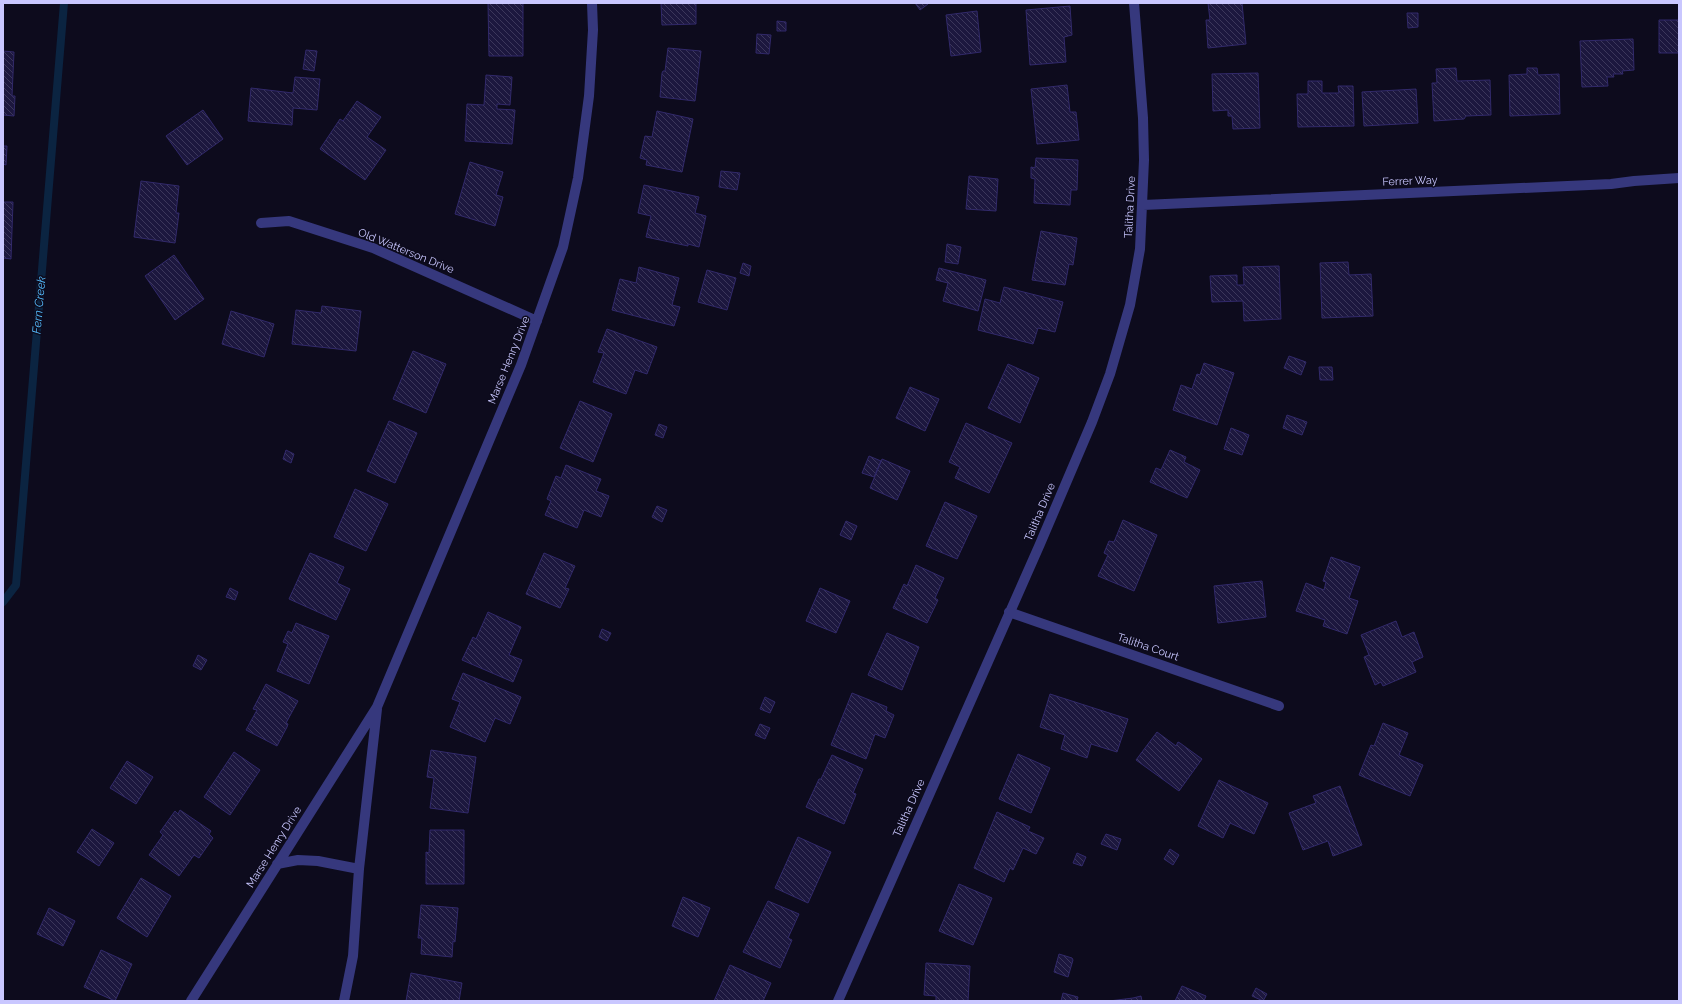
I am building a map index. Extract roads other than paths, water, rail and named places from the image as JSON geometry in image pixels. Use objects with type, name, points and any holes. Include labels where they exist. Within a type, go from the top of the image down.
[{"type":"street","name":"Marse Henry Drive","points":[[191,1001],[377,707],[518,372],[563,247],[578,178],[589,96],[593,30],[592,3]]},
{"type":"street","name":"Talitha Drive","points":[[838,1001],[1089,429],[1110,374],[1130,305],[1140,249],[1143,205],[1143,118],[1134,3]]},
{"type":"street","name":"Ferrer Way","points":[[1143,205],[1603,184],[1679,178]]},
{"type":"street","name":"Old Watterson Drive","points":[[261,223],[289,222],[373,248],[537,320]]},
{"type":"street","name":"Talitha Court","points":[[1009,612],[1279,706]]},
{"type":"street","name":"Marse Henry Drive","points":[[344,1001],[353,956],[359,869],[377,707]]},
{"type":"street","points":[[277,864],[298,860],[318,861],[359,869]]},
{"type":"waterway","name":"Fern Creek","points":[[3,602],[16,585],[64,3]]}]
